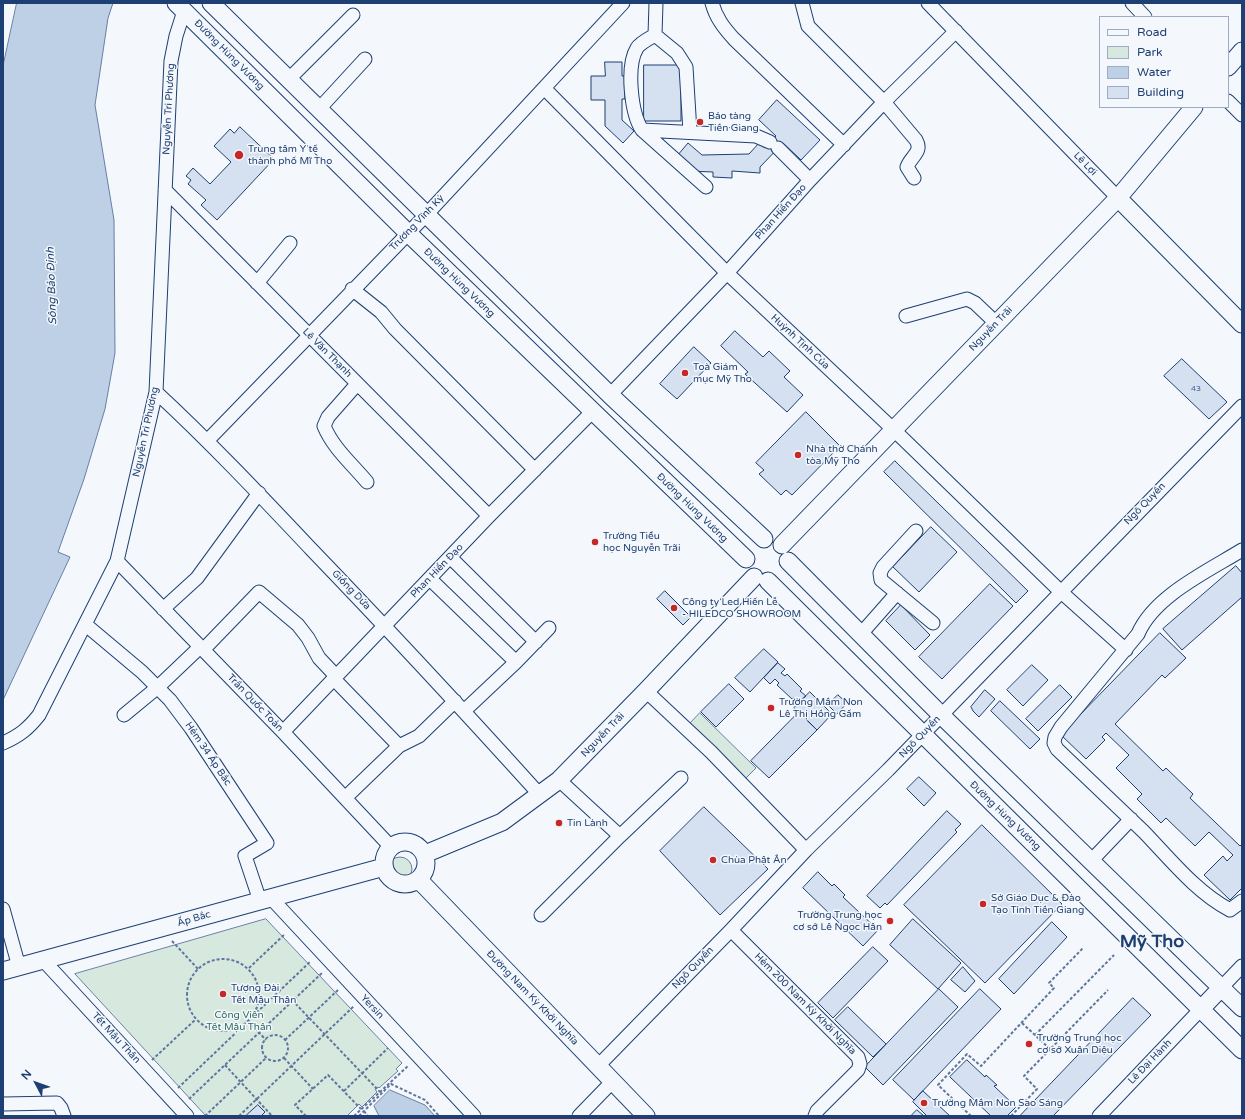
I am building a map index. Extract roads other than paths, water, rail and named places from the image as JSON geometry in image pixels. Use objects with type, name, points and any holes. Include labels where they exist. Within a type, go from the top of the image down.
[{"type":"main road","points":[[211,3],[610,395],[764,539]]},
{"type":"main road","name":"Đường Hùng Vương","points":[[180,7],[408,233],[746,559]]},
{"type":"main road","points":[[1229,66],[1242,51]]},
{"type":"main road","name":"Nguyễn Trãi","points":[[782,545],[1118,198],[1193,108]]},
{"type":"main road","name":"Lê Lợi","points":[[1118,198],[1242,324]]},
{"type":"main road","points":[[761,579],[747,566],[746,559],[751,546],[764,539],[771,539],[782,545],[788,555],[788,561],[860,635],[1242,1008]]},
{"type":"main road","name":"Nguyễn Trãi","points":[[425,854],[497,824],[540,795],[559,780],[646,691],[761,579],[776,580],[782,575],[788,561]]},
{"type":"main road","name":"Đường Hùng Vương","points":[[761,579],[922,734],[1242,1050]]},
{"type":"main road","points":[[410,842],[421,848],[425,854],[426,871],[419,880],[407,884],[395,882],[390,878],[384,867],[387,853],[397,844],[410,842]]},
{"type":"main road","name":"Ấp Bắc","points":[[11,969],[384,867]]},
{"type":"main road","name":"Đường Nam Kỳ Khởi Nghĩa","points":[[419,880],[597,1067],[646,1116]]},
{"type":"main road","points":[[1201,1009],[1221,988]]},
{"type":"street","name":"Trương Vĩnh Ký","points":[[208,440],[545,89],[623,3]]},
{"type":"street","points":[[655,35],[656,3]]},
{"type":"street","points":[[712,3],[714,12],[723,27],[734,39],[844,145]]},
{"type":"street","points":[[802,3],[808,26],[884,102],[919,144],[917,154],[909,162],[907,167],[914,178]]},
{"type":"street","name":"Lê Lợi","points":[[928,3],[1118,198]]},
{"type":"street","points":[[1132,3],[1144,16]]},
{"type":"street","name":"Nguyễn Tri Phương","points":[[3,743],[18,736],[29,728],[39,715],[86,625],[117,561],[156,392],[171,61],[180,7]]},
{"type":"street","points":[[289,80],[353,15]]},
{"type":"street","name":"Phan Hiển Đạo","points":[[610,395],[727,273],[810,180],[884,102],[956,31]]},
{"type":"street","points":[[655,35],[637,47],[633,64],[633,104],[637,122],[642,130],[706,187]]},
{"type":"street","points":[[655,35],[677,53],[686,67],[690,132]]},
{"type":"street","points":[[319,109],[365,59]]},
{"type":"street","name":"Huỳnh Tịnh Của","points":[[545,89],[727,273],[894,430],[1060,591],[1126,650]]},
{"type":"street","points":[[1229,102],[1242,115]]},
{"type":"street","points":[[642,130],[756,136],[774,145],[810,180]]},
{"type":"street","name":"Lê Văn Thạnh","points":[[164,190],[489,516]]},
{"type":"street","points":[[257,283],[290,243]]},
{"type":"street","points":[[352,290],[381,312],[395,329],[535,470]]},
{"type":"street","points":[[906,316],[967,300],[974,303],[996,324]]},
{"type":"street","points":[[357,384],[328,417],[324,426],[330,439],[367,482]]},
{"type":"street","name":"Giồng Dứa","points":[[156,392],[208,440],[259,493],[455,701],[540,795]]},
{"type":"street","name":"Ngô Quyền","points":[[597,1067],[731,930],[806,850],[941,715],[1060,591],[1242,406]]},
{"type":"street","name":"Phan Hiển Đạo","points":[[283,732],[489,516],[592,412]]},
{"type":"street","points":[[163,608],[197,578],[259,493]]},
{"type":"street","points":[[916,531],[883,567],[880,573],[880,580],[933,623]]},
{"type":"street","points":[[1240,555],[1165,600],[1148,617],[1126,650],[1061,727],[1055,736],[1054,743],[1057,750],[1216,903],[1230,910],[1242,901]]},
{"type":"street","points":[[450,557],[536,642]]},
{"type":"street","name":"Trần Quốc Toản","points":[[117,561],[283,732],[391,848]]},
{"type":"street","points":[[430,579],[516,662]]},
{"type":"street","points":[[124,715],[202,648],[259,592],[298,625],[308,638],[319,658],[399,746]]},
{"type":"street","points":[[860,635],[897,593]]},
{"type":"street","name":"Hẻm 34 Ấp Bắc","points":[[86,625],[132,662],[158,687],[190,728],[267,843],[245,856],[265,899]]},
{"type":"street","points":[[464,712],[549,628]]},
{"type":"street","points":[[646,691],[711,752],[806,850]]},
{"type":"street","points":[[345,798],[399,746],[419,736],[455,701]]},
{"type":"street","points":[[541,915],[620,836],[681,778]]},
{"type":"street","points":[[559,780],[620,836]]},
{"type":"street","points":[[1091,861],[1131,820]]},
{"type":"street","name":"Yersin","points":[[265,899],[474,1116]]},
{"type":"street","points":[[3,909],[11,969]]},
{"type":"street","name":"Hẻm 200 Nam Kỳ Khởi Nghĩa","points":[[731,930],[858,1057],[860,1064],[858,1070],[817,1111],[816,1116]]},
{"type":"street","name":"Tết Mậu Thân","points":[[44,961],[181,1111]]},
{"type":"street","points":[[1221,988],[1242,966]]},
{"type":"street","name":"Lê Đại Hành","points":[[1099,1116],[1201,1009]]},
{"type":"street","points":[[579,1116],[612,1082]]},
{"type":"street","points":[[3,1104],[56,1103],[60,1105],[64,1116]]},
{"type":"water","name":"Sông Bảo Định","points":[[17,3],[113,3],[108,18],[95,105],[114,220],[115,353],[105,409],[84,479],[58,552],[70,557],[3,700],[3,66]]},
{"type":"water","points":[[390,1090],[425,1105],[435,1116],[379,1116],[374,1106]]},
{"type":"place","name":"Bảo tàng Tiền Giang","points":[[700,122]]},
{"type":"place","name":"Trung tâm Y tế thành phố Mĩ Tho","points":[[239,155]]},
{"type":"place","name":"Toà Giám mục Mỹ Tho","points":[[685,373]]},
{"type":"place","name":"Nhà thờ Chánh tòa Mỹ Tho","points":[[798,455]]},
{"type":"place","name":"Trường Tiểu học Nguyễn Trãi","points":[[595,542]]},
{"type":"place","name":"Công ty Led Hiến Lễ - HILEDCO SHOWROOM","points":[[674,608]]},
{"type":"place","name":"Trường Mầm Non Lê Thị Hồng Gấm","points":[[771,708]]},
{"type":"place","name":"Tin Lành","points":[[559,823]]},
{"type":"place","name":"Chùa Phật Ân","points":[[713,860]]},
{"type":"place","name":"Sở Giáo Dục & Đào Tạo Tỉnh Tiền Giang","points":[[983,904]]},
{"type":"place","name":"Trường Trung học cơ sở Lê Ngọc Hân","points":[[890,921]]},
{"type":"place","name":"Tượng Đài Tết Mậu Thân","points":[[223,994]]},
{"type":"place","name":"Trường Trung học cơ sở Xuân Diệu","points":[[1029,1044]]},
{"type":"place","name":"Trường Mầm Non Sao Sáng","points":[[924,1103]]},
{"type":"district","name":"Mỹ Tho","points":[[1152,942]]},
{"type":"park label","name":"Công Viên Tết Mậu Thân","points":[[239,1020]]}]
